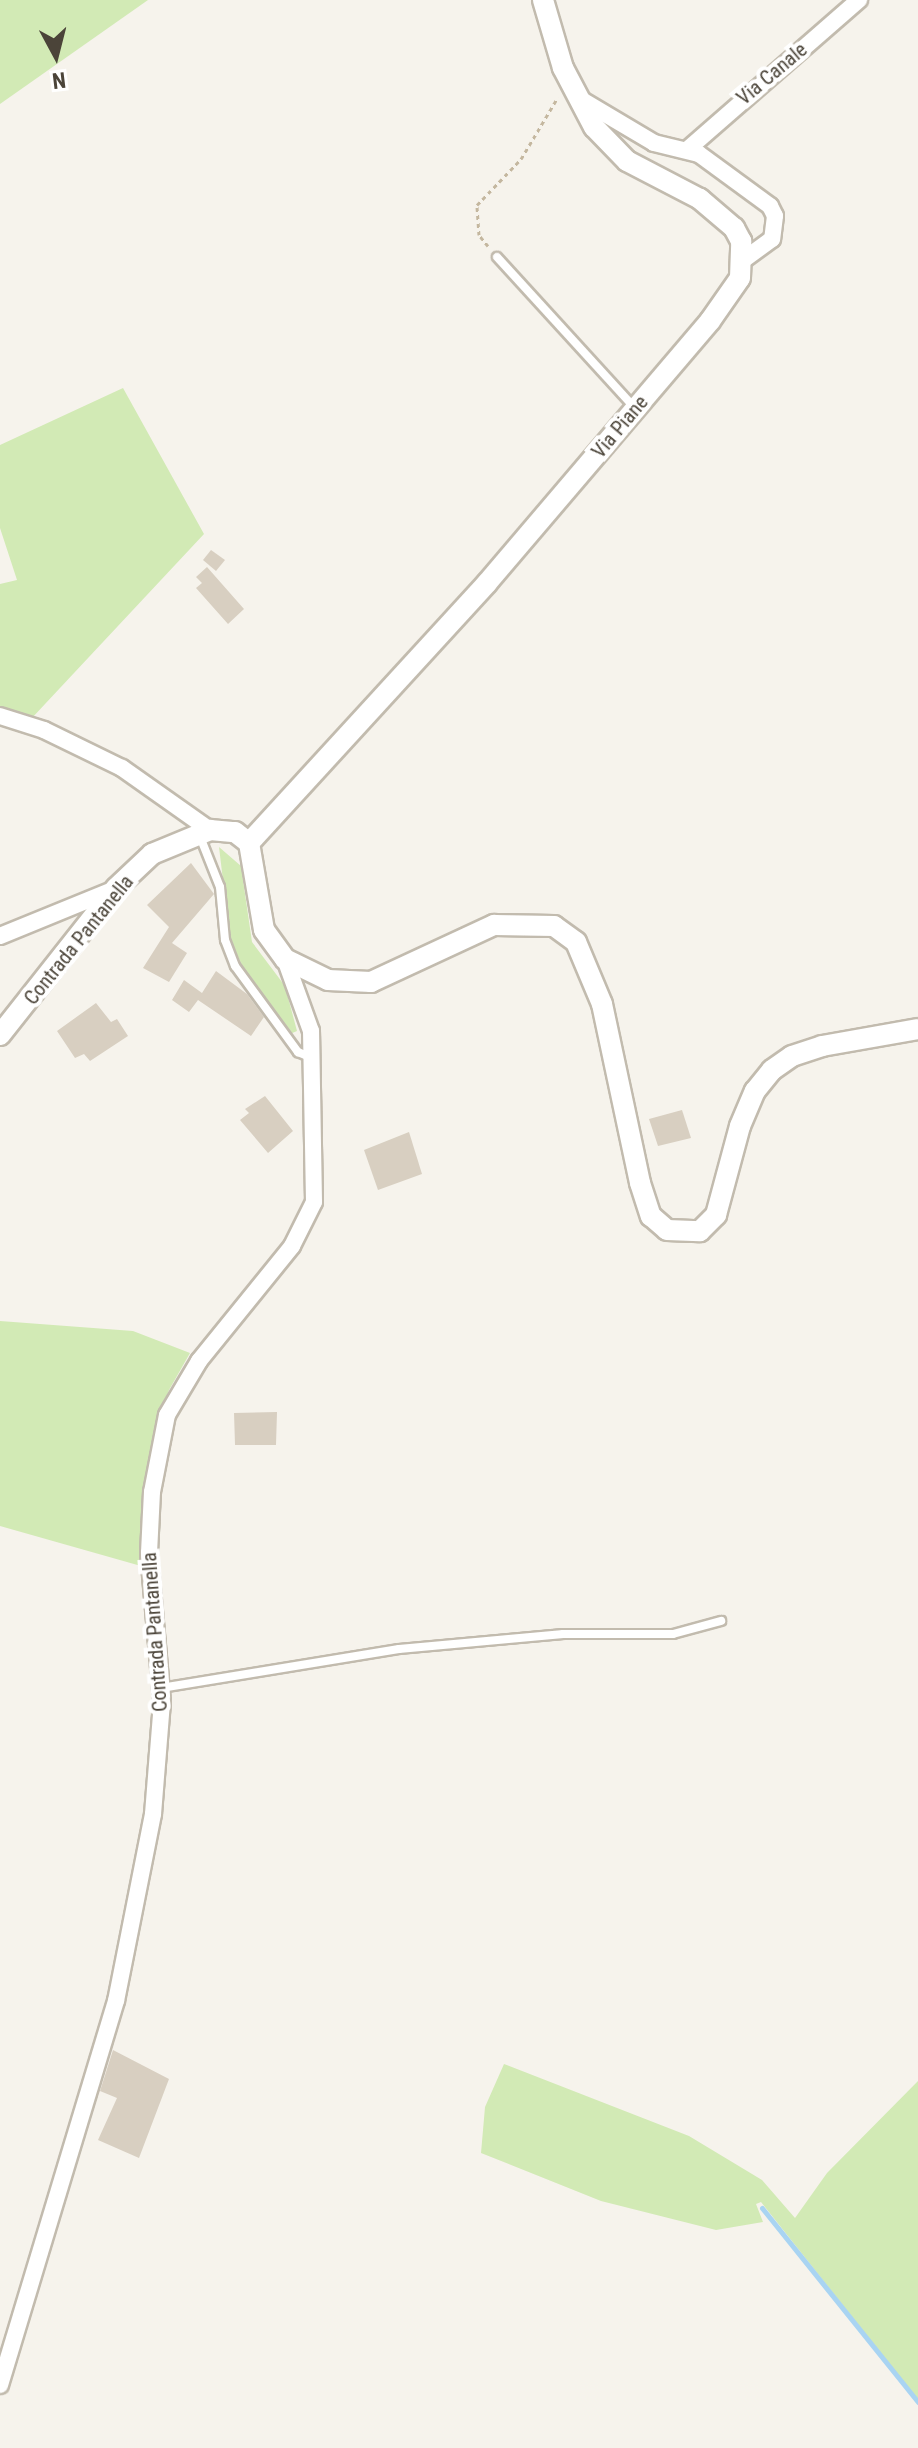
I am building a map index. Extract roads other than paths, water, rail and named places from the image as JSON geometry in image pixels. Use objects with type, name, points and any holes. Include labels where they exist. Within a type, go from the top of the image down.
[{"type":"street","points":[[543,0],[572,88],[594,127],[627,161],[718,212],[741,241],[743,260],[766,247],[775,216],[770,206],[688,149],[654,143],[572,88]]},
{"type":"street","name":"Via Canale","points":[[688,149],[859,0]]},
{"type":"street","name":"Via Piane","points":[[249,843],[487,583],[636,408],[730,297],[743,260]]},
{"type":"street","points":[[0,716],[44,730],[122,768],[204,832],[235,832],[249,843],[260,918],[285,959],[328,980],[358,985],[494,925],[554,926],[576,942],[591,968],[651,1216],[667,1230],[700,1231],[716,1215],[740,1126],[755,1091],[772,1070],[822,1046],[918,1029]]},
{"type":"street","name":"Contrada Pantanella","points":[[0,1035],[116,888],[152,854],[204,832]]},
{"type":"street","points":[[0,936],[116,888]]},
{"type":"street","name":"Contrada Pantanella","points":[[0,2385],[116,2001],[153,1814],[161,1688],[149,1553],[152,1492],[167,1415],[199,1361],[292,1246],[314,1202],[311,1031],[285,959]]},
{"type":"lane","points":[[497,257],[636,408]]},
{"type":"lane","points":[[204,832],[220,887],[225,940],[235,966],[298,1052],[313,1059]]},
{"type":"lane","points":[[161,1688],[399,1649],[563,1634],[673,1634],[721,1621]]},
{"type":"waterway","points":[[762,2208],[918,2402]]}]
